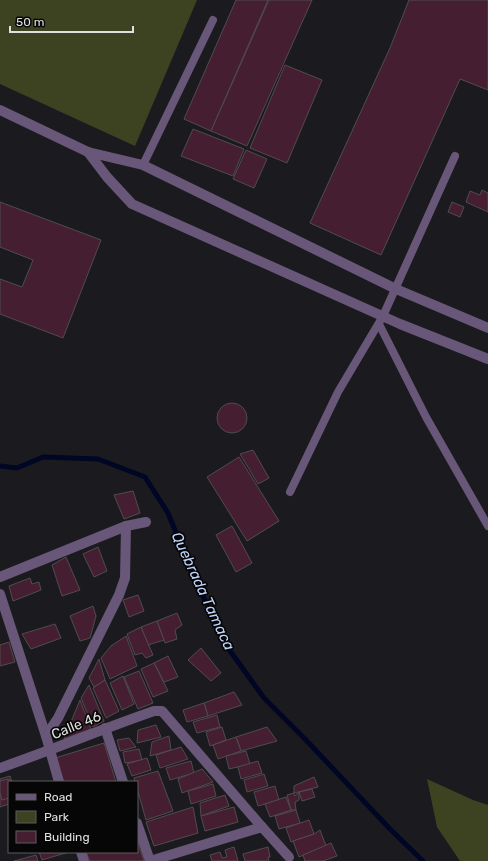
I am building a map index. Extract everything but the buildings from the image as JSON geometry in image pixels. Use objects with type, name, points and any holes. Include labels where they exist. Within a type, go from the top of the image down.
[{"type":"street","points":[[0,110],[88,152],[143,165],[396,289],[488,328]]},
{"type":"street","points":[[88,152],[107,177],[132,204],[381,320],[488,359]]},
{"type":"street","points":[[0,577],[126,526],[146,522]]},
{"type":"street","points":[[46,736],[58,718],[119,595],[125,578],[126,526]]},
{"type":"street","points":[[0,594],[46,736],[59,781]]},
{"type":"street","name":"Calle 46","points":[[0,768],[50,751],[105,728],[154,711],[162,711],[262,828]]},
{"type":"street","points":[[105,728],[123,781]]},
{"type":"street","points":[[138,826],[150,861],[262,828],[288,857]]},
{"type":"lane","points":[[143,165],[213,20]]},
{"type":"lane","points":[[290,492],[338,392],[381,320],[455,156]]},
{"type":"lane","points":[[381,320],[426,416],[488,526]]},
{"type":"green space","points":[[0,0],[197,0],[135,146],[0,84]]},
{"type":"green space","points":[[427,779],[473,800],[488,805],[488,861],[460,861],[437,827]]},
{"type":"waterway","name":"Quebrada Tamaca","points":[[0,466],[17,468],[43,457],[98,459],[145,477],[168,513],[197,584],[228,648],[264,698],[390,829],[423,861]]}]
